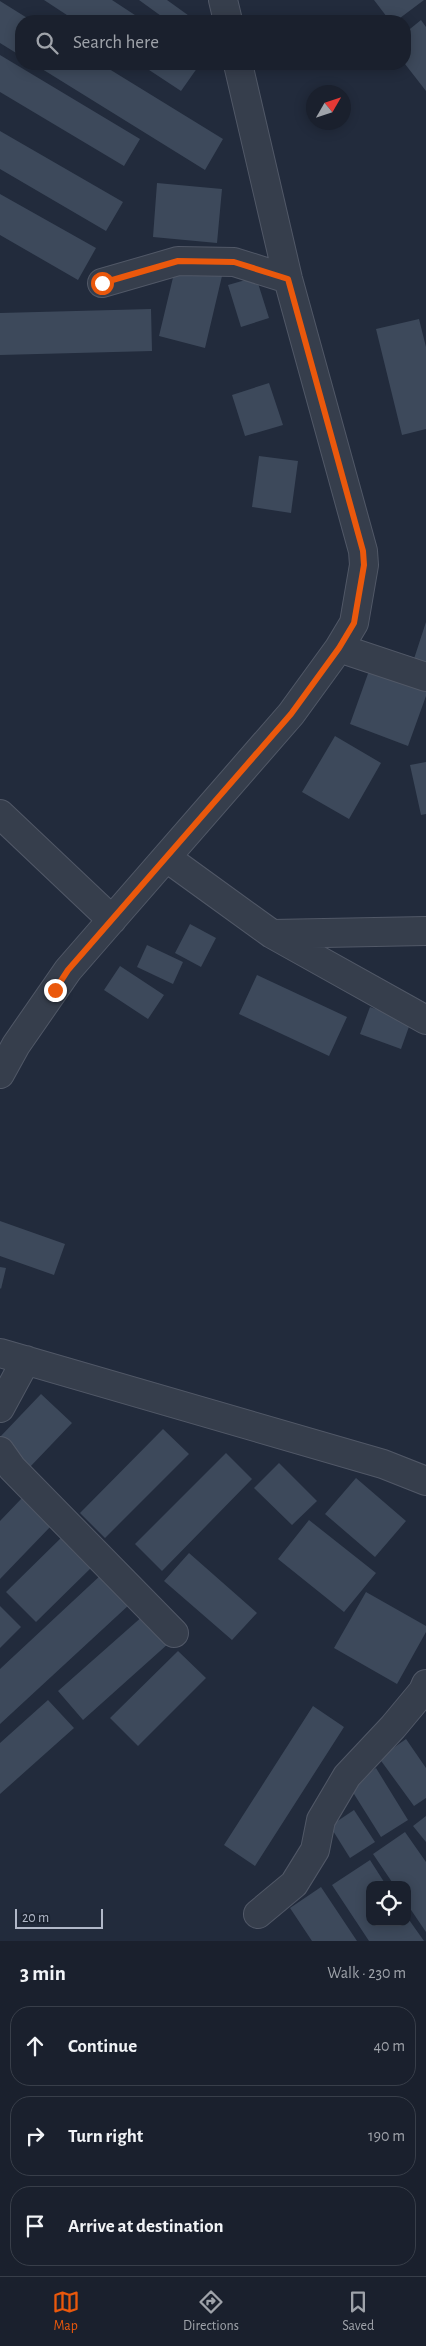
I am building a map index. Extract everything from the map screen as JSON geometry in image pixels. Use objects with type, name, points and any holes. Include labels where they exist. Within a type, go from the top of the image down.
[{"type":"street","points":[[223,0],[227,15]]},
{"type":"street","points":[[0,1074],[8,1041],[291,714],[339,648],[354,623],[364,565],[363,551],[288,279],[239,70]]},
{"type":"street","points":[[102,283],[178,261],[188,260],[234,262],[288,279]]},
{"type":"street","points":[[339,648],[426,677]]},
{"type":"street","points":[[0,814],[112,920]]},
{"type":"street","points":[[167,858],[272,934],[426,1020]]},
{"type":"street","points":[[272,934],[426,931]]},
{"type":"street","points":[[0,1353],[383,1464],[426,1480]]},
{"type":"street","points":[[0,1408],[26,1360]]},
{"type":"street","points":[[0,1451],[12,1468],[174,1633]]},
{"type":"street","points":[[258,1914],[294,1884],[315,1850],[321,1820],[346,1776],[393,1727],[423,1691],[426,1684]]},
{"type":"building","points":[[44,0],[112,0],[135,15],[67,15]]},
{"type":"building","points":[[139,0],[167,0],[188,15],[160,15]]},
{"type":"building","points":[[374,0],[424,0],[404,15],[385,15]]},
{"type":"building","points":[[0,1],[22,15],[15,15],[15,52],[0,43]]},
{"type":"building","points":[[421,20],[426,27],[426,91],[410,70],[411,28]]},
{"type":"building","points":[[0,55],[15,64],[15,70],[25,70],[140,139],[124,166],[0,92]]},
{"type":"building","points":[[44,70],[111,70],[223,139],[205,170]]},
{"type":"building","points":[[149,70],[196,70],[181,91]]},
{"type":"building","points":[[0,131],[123,202],[106,231],[0,169]]},
{"type":"building","points":[[157,183],[222,189],[217,243],[153,237]]},
{"type":"building","points":[[0,194],[96,248],[78,280],[0,235]]},
{"type":"building","points":[[176,265],[222,276],[205,348],[159,336]]},
{"type":"building","points":[[256,277],[269,318],[241,327],[228,285]]},
{"type":"building","points":[[151,309],[152,351],[0,355],[0,313]]},
{"type":"building","points":[[419,319],[426,347],[426,429],[402,435],[376,329]]},
{"type":"building","points":[[269,383],[283,425],[245,436],[232,395]]},
{"type":"building","points":[[259,456],[298,461],[291,513],[252,507]]},
{"type":"building","points":[[426,622],[426,669],[412,665]]},
{"type":"building","points":[[370,668],[426,689],[426,696],[408,746],[350,724]]},
{"type":"building","points":[[335,736],[381,763],[349,819],[302,792]]},
{"type":"building","points":[[426,762],[426,814],[421,815],[410,765]]},
{"type":"building","points":[[190,924],[216,938],[201,967],[175,953]]},
{"type":"building","points":[[147,945],[183,962],[173,984],[137,967]]},
{"type":"building","points":[[120,966],[164,995],[148,1019],[104,990]]},
{"type":"building","points":[[257,975],[347,1017],[329,1056],[239,1014]]},
{"type":"building","points":[[370,1007],[411,1021],[401,1049],[360,1034]]},
{"type":"building","points":[[0,1221],[65,1244],[54,1275],[0,1256]]},
{"type":"building","points":[[0,1267],[6,1268],[1,1289],[0,1288]]},
{"type":"building","points":[[41,1394],[72,1423],[29,1468],[0,1440],[0,1437]]},
{"type":"building","points":[[163,1429],[189,1454],[105,1538],[80,1513]]},
{"type":"building","points":[[226,1453],[252,1479],[162,1571],[135,1544]]},
{"type":"building","points":[[279,1463],[317,1501],[292,1525],[254,1488]]},
{"type":"building","points":[[356,1478],[406,1521],[375,1557],[325,1514]]},
{"type":"building","points":[[22,1498],[51,1526],[0,1579],[0,1521]]},
{"type":"building","points":[[309,1520],[376,1573],[344,1612],[278,1559]]},
{"type":"building","points":[[66,1533],[96,1563],[36,1622],[6,1592]]},
{"type":"building","points":[[189,1553],[257,1613],[232,1640],[164,1581]]},
{"type":"building","points":[[102,1574],[130,1604],[0,1724],[0,1669]]},
{"type":"building","points":[[366,1592],[426,1626],[426,1632],[397,1684],[334,1648]]},
{"type":"building","points":[[0,1606],[21,1627],[0,1648]]},
{"type":"building","points":[[144,1615],[169,1643],[83,1720],[58,1691]]},
{"type":"building","points":[[178,1651],[206,1678],[138,1746],[110,1718]]},
{"type":"building","points":[[48,1700],[74,1728],[0,1794],[0,1743]]},
{"type":"building","points":[[313,1706],[344,1727],[255,1866],[224,1845]]},
{"type":"building","points":[[406,1739],[426,1768],[426,1798],[414,1806],[379,1758]]},
{"type":"building","points":[[376,1768],[408,1820],[381,1837],[349,1786]]},
{"type":"building","points":[[354,1810],[375,1842],[350,1858],[330,1826]]},
{"type":"building","points":[[426,1816],[426,1842],[413,1826]]},
{"type":"building","points":[[405,1832],[426,1862],[426,1932],[411,1910],[411,1881],[391,1881],[373,1854]]},
{"type":"building","points":[[370,1860],[383,1881],[366,1881],[366,1926],[411,1926],[411,1923],[424,1941],[369,1941],[332,1885]]},
{"type":"building","points":[[321,1887],[357,1941],[312,1941],[290,1908]]},
{"type":"route","points":[[55,990],[68,970],[291,714],[339,648],[354,623],[364,565],[363,551],[288,279],[234,262],[206,260],[178,261],[102,283]]}]
